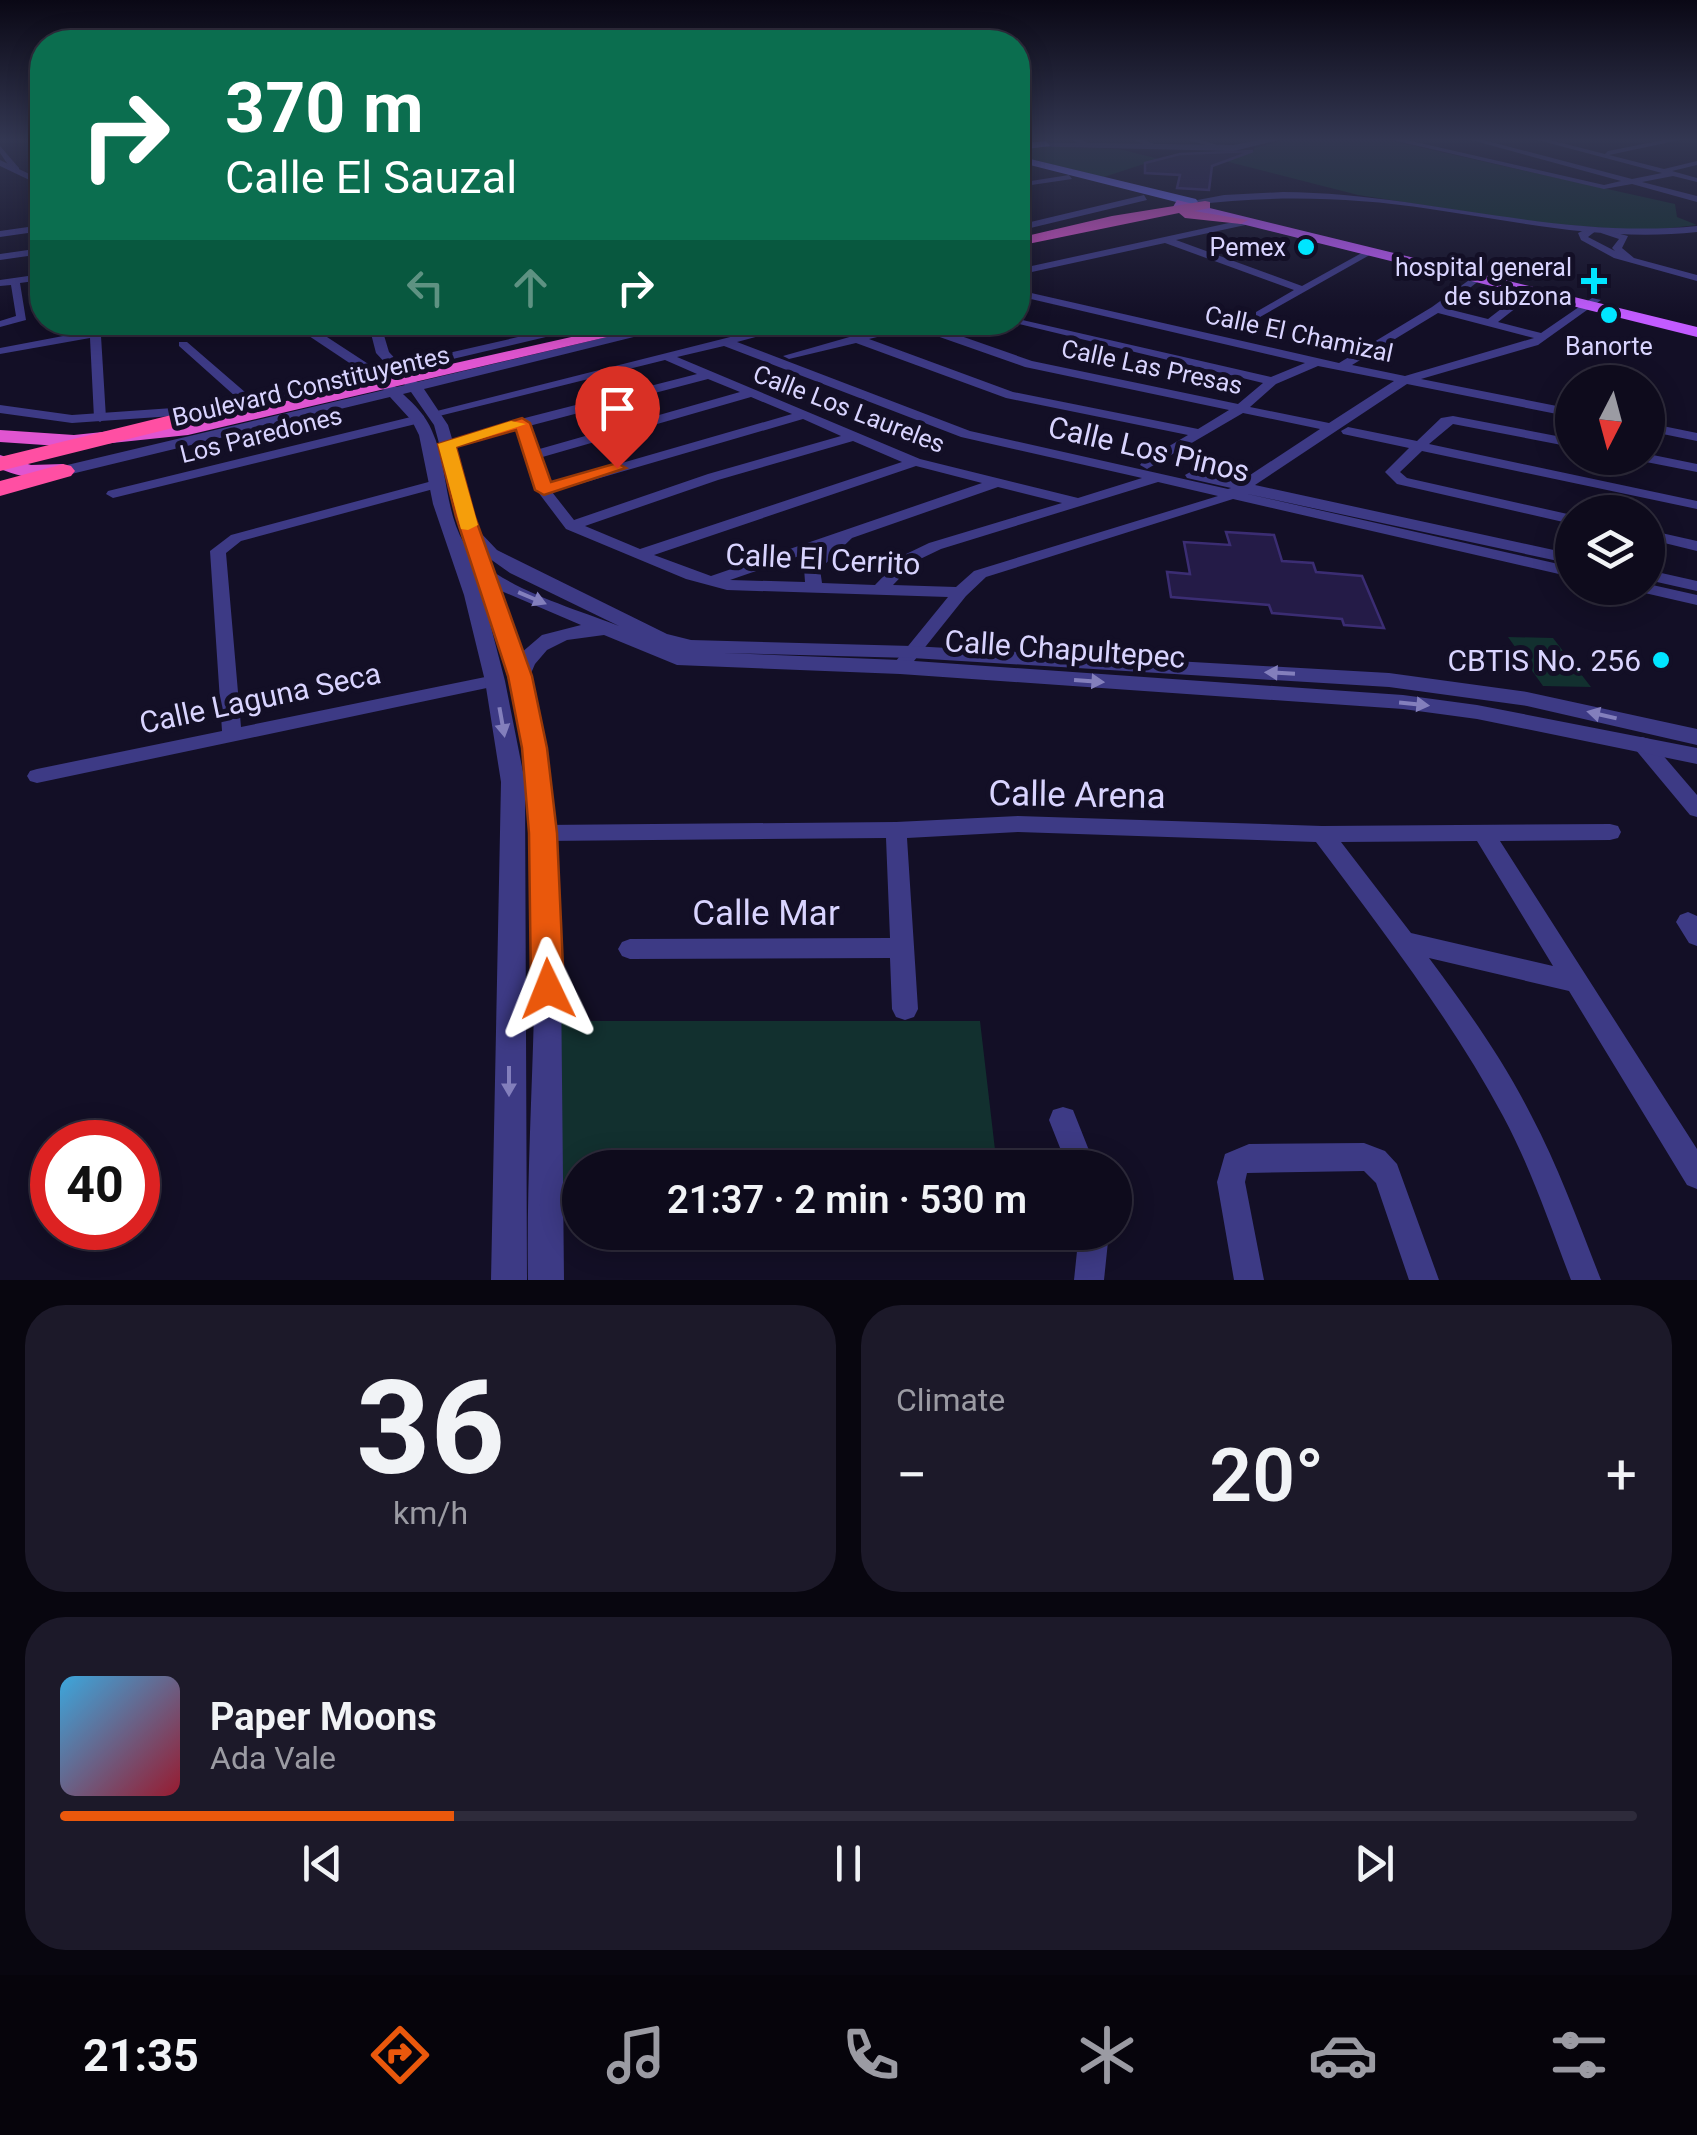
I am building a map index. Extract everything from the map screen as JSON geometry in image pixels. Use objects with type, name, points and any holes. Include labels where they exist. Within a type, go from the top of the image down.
[{"type":"highway","points":[[1086,220],[1147,205],[1141,198]]},
{"type":"highway","points":[[1030,230],[1196,203]]},
{"type":"highway","points":[[1030,230],[1196,203]]},
{"type":"highway","points":[[1134,216],[1183,214],[1245,219]]},
{"type":"highway","name":"Boulevard Constituyentes","points":[[258,404],[578,335]]},
{"type":"highway","points":[[0,472],[231,421],[581,335]]},
{"type":"highway","points":[[0,425],[38,430],[134,430],[258,404]]},
{"type":"highway","points":[[0,472],[258,404]]},
{"type":"highway","points":[[0,436],[93,440],[231,421]]},
{"type":"highway","points":[[0,472],[63,472]]},
{"type":"main road","points":[[1153,198],[1196,203]]},
{"type":"main road","points":[[1175,198],[1196,203]]},
{"type":"main road","points":[[1175,198],[1370,252],[1592,302]]},
{"type":"main road","points":[[1238,199],[1230,205],[1245,219],[1697,328]]},
{"type":"street","points":[[1030,228],[1133,198]]},
{"type":"street","points":[[1196,203],[1227,198]]},
{"type":"street","points":[[1196,203],[1271,198]]},
{"type":"street","points":[[1332,198],[1426,208],[1620,245],[1697,232]]},
{"type":"street","points":[[1341,198],[1591,239],[1632,261],[1697,278]]},
{"type":"street","points":[[1030,269],[1245,219]]},
{"type":"street","points":[[1,230],[30,229]]},
{"type":"street","points":[[1591,239],[1604,232],[1697,232]]},
{"type":"street","points":[[1604,232],[1625,238],[1620,245]]},
{"type":"street","points":[[1167,240],[1303,290]]},
{"type":"street","points":[[1620,245],[1632,261]]},
{"type":"street","points":[[1260,314],[1370,252]]},
{"type":"street","points":[[0,257],[30,253]]},
{"type":"street","points":[[1341,367],[1436,309],[1476,278]]},
{"type":"street","points":[[0,284],[30,279]]},
{"type":"street","points":[[0,324],[22,318],[15,281]]},
{"type":"street","points":[[1490,323],[1530,291]]},
{"type":"street","name":"Calle El Chamizal","points":[[1030,297],[1317,362],[1555,409]]},
{"type":"street","points":[[906,660],[960,592],[980,574],[1232,496],[1340,429],[1404,380],[1544,337],[1592,302]]},
{"type":"street","points":[[1436,309],[1544,337]]},
{"type":"street","points":[[1030,325],[1272,381]]},
{"type":"street","points":[[0,351],[89,335]]},
{"type":"street","points":[[95,335],[100,418]]},
{"type":"street","points":[[318,335],[387,372],[447,444],[462,538]]},
{"type":"street","points":[[377,335],[387,372]]},
{"type":"street","name":"Boulevard Constituyentes","points":[[0,409],[43,418],[100,418],[258,404],[287,393],[533,335]]},
{"type":"street","name":"Boulevard Constituyentes","points":[[63,472],[304,412],[387,372],[457,377],[633,335]]},
{"type":"street","name":"Los Paredones","points":[[113,494],[749,335]]},
{"type":"street","points":[[788,356],[871,335]]},
{"type":"street","name":"Calle Las Presas","points":[[948,335],[1029,364],[1697,505]]},
{"type":"street","name":"Calle Los Pinos","points":[[744,337],[992,430],[1232,496],[1555,568]]},
{"type":"street","points":[[857,339],[1023,398],[1200,433]]},
{"type":"street","name":"Calle Los Pinos","points":[[725,342],[966,434],[1152,472],[1176,471],[1555,555]]},
{"type":"street","points":[[182,344],[258,404]]},
{"type":"street","name":"Calle Los Laureles","points":[[667,358],[915,462],[1077,502]]},
{"type":"street","points":[[442,359],[429,366],[428,372],[457,377]]},
{"type":"street","points":[[880,590],[910,558],[935,546],[1077,502],[1152,472],[1272,381],[1317,362]]},
{"type":"street","points":[[447,444],[704,376]]},
{"type":"street","points":[[287,393],[317,398],[314,406],[304,412]]},
{"type":"street","points":[[532,456],[748,394]]},
{"type":"street","points":[[304,412],[368,403],[422,415]]},
{"type":"street","points":[[422,415],[436,484],[462,538],[534,748],[543,833],[548,989],[546,1280]]},
{"type":"street","points":[[544,490],[800,416]]},
{"type":"street","points":[[1555,440],[1453,420],[1446,422],[1392,472],[1394,477],[1555,515]]},
{"type":"street","points":[[522,423],[544,490],[571,526],[713,476],[851,437]]},
{"type":"street","points":[[1665,430],[1697,436]]},
{"type":"street","points":[[640,554],[915,462]]},
{"type":"street","points":[[1665,462],[1697,468]]},
{"type":"street","points":[[710,582],[995,482]]},
{"type":"street","points":[[232,734],[218,551],[236,538],[436,484]]},
{"type":"street","name":"Calle El Cerrito","points":[[571,526],[710,582],[960,592]]},
{"type":"street","points":[[814,588],[812,568],[852,531]]},
{"type":"street","name":"Calle Chapultepec","points":[[462,538],[674,643],[906,660],[1389,680],[1527,699],[1697,737]]},
{"type":"street","points":[[1665,539],[1697,546]]},
{"type":"street","points":[[479,586],[516,568]]},
{"type":"street","points":[[1665,579],[1697,586]]},
{"type":"street","name":"Calle Chapultepec","points":[[479,586],[660,654],[688,660],[906,660],[1403,702],[1478,712],[1697,756]]},
{"type":"street","points":[[1665,593],[1697,600]]},
{"type":"street","points":[[509,1280],[509,996],[515,842],[508,678],[551,638],[583,631],[613,634]]},
{"type":"street","name":"Calle Laguna Seca","points":[[36,776],[508,678]]},
{"type":"street","points":[[1642,744],[1696,806]]},
{"type":"street","name":"Calle Arena","points":[[543,833],[896,830],[1018,824],[1322,834],[1610,832]]},
{"type":"street","points":[[896,830],[905,1010]]},
{"type":"street","points":[[1484,833],[1697,1175]]},
{"type":"street","points":[[1322,834],[1406,942],[1510,1103],[1541,1166],[1586,1280]]},
{"type":"street","points":[[1406,942],[1575,982]]},
{"type":"street","name":"Calle Mar","points":[[630,949],[902,948]]},
{"type":"street","points":[[509,996],[548,989]]},
{"type":"street","points":[[1063,1120],[1075,1150]]},
{"type":"street","points":[[1249,1280],[1231,1182],[1235,1164],[1249,1158],[1364,1157],[1376,1161],[1387,1174],[1424,1280]]},
{"type":"street","points":[[1089,1280],[1092,1250]]},
{"type":"green space","points":[[1376,198],[1647,198],[1675,204],[1677,217],[1697,225],[1645,231],[1541,223]]},
{"type":"green space","points":[[1508,637],[1553,638],[1591,687],[1543,686]]},
{"type":"green space","points":[[557,1021],[980,1021],[995,1150],[562,1150],[560,1199]]},
{"type":"building","points":[[1226,532],[1274,535],[1282,561],[1313,563],[1316,572],[1362,576],[1384,628],[1344,625],[1342,619],[1272,613],[1269,605],[1171,597],[1167,572],[1190,574],[1184,542],[1230,545]]},
{"type":"slow traffic","points":[[468,525],[447,444],[517,424]]},
{"type":"place","name":"Pemex","points":[[1306,247]]},
{"type":"place","name":"hospital general de subzona","points":[[1594,281]]},
{"type":"place","name":"Banorte","points":[[1609,315]]},
{"type":"place","name":"CBTIS No. 256","points":[[1661,660]]},
{"type":"route","points":[[548,989],[543,833],[534,748],[520,676],[465,517],[447,444],[522,423],[544,490],[617,468]]}]
